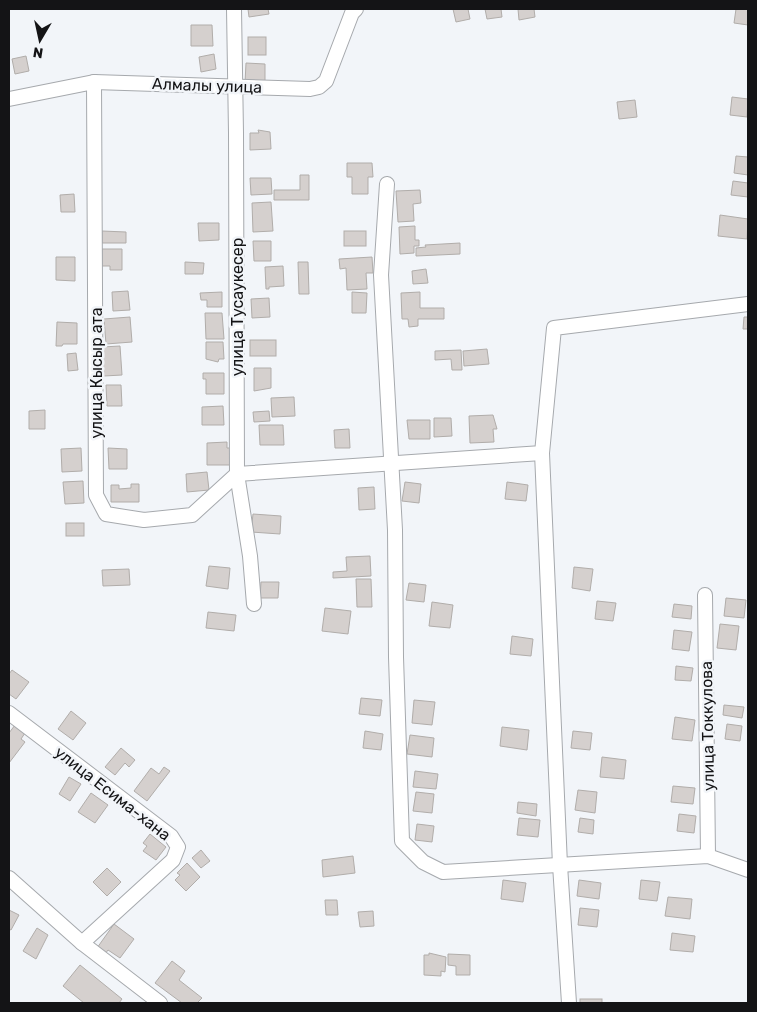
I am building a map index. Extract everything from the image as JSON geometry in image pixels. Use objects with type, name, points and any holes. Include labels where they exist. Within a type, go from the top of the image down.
[{"type":"street","name":"улица Тусаукесер","points":[[234,9],[237,474],[250,556],[254,604]]},
{"type":"street","name":"Алмалы улица","points":[[9,99],[94,82],[234,85],[310,89],[319,87],[326,81],[352,13],[356,9]]},
{"type":"street","name":"улица Кысыр ата","points":[[94,82],[96,495],[106,514],[144,520],[192,515],[237,474]]},
{"type":"street","points":[[387,184],[381,276],[395,530],[396,657],[402,841],[422,862],[443,872],[708,856],[748,870]]},
{"type":"street","points":[[570,1003],[560,865],[542,453],[554,328],[748,304]]},
{"type":"street","points":[[237,474],[542,453]]},
{"type":"street","name":"улица Токкулова","points":[[705,596],[708,856]]},
{"type":"street","name":"улица Есима-хана","points":[[9,712],[171,836],[178,848],[173,860],[82,943]]},
{"type":"street","points":[[9,878],[82,943],[160,1003]]},
{"type":"building","points":[[248,9],[268,9],[269,14],[249,17]]},
{"type":"building","points":[[453,9],[468,9],[470,19],[456,22]]},
{"type":"building","points":[[485,9],[501,9],[502,17],[487,19]]},
{"type":"building","points":[[518,9],[534,9],[535,17],[519,20]]},
{"type":"building","points":[[736,9],[748,9],[748,25],[734,23]]},
{"type":"building","points":[[191,25],[212,25],[213,46],[191,46]]},
{"type":"building","points":[[248,37],[266,37],[266,55],[248,55]]},
{"type":"building","points":[[214,54],[216,69],[201,72],[199,57]]},
{"type":"building","points":[[26,56],[29,71],[15,74],[12,59]]},
{"type":"building","points":[[246,63],[265,64],[265,84],[245,83]]},
{"type":"building","points":[[732,97],[748,99],[747,117],[730,115]]},
{"type":"building","points":[[635,100],[637,117],[619,119],[617,102]]},
{"type":"building","points":[[258,130],[270,132],[271,149],[250,150],[250,133],[259,133]]},
{"type":"building","points":[[736,156],[748,157],[748,175],[734,173]]},
{"type":"building","points":[[347,163],[372,163],[373,177],[368,177],[368,194],[352,194],[352,177],[347,177]]},
{"type":"building","points":[[300,175],[309,175],[309,200],[274,200],[274,190],[300,190]]},
{"type":"building","points":[[250,178],[271,178],[272,194],[251,195]]},
{"type":"building","points":[[733,181],[748,183],[748,197],[731,195]]},
{"type":"building","points":[[420,190],[421,203],[413,204],[414,221],[398,222],[396,191]]},
{"type":"building","points":[[74,194],[75,212],[61,212],[60,195]]},
{"type":"building","points":[[271,202],[273,231],[253,232],[252,203]]},
{"type":"building","points":[[720,215],[748,219],[747,239],[718,236]]},
{"type":"building","points":[[198,223],[219,223],[219,240],[199,241]]},
{"type":"building","points":[[415,226],[415,240],[419,240],[419,246],[414,246],[414,253],[400,254],[399,227]]},
{"type":"building","points":[[102,231],[126,232],[126,243],[102,243]]},
{"type":"building","points":[[344,231],[366,231],[366,246],[344,246]]},
{"type":"building","points":[[253,241],[271,241],[271,261],[254,261]]},
{"type":"building","points":[[460,243],[460,254],[416,256],[416,248],[426,247],[425,245]]},
{"type":"building","points":[[102,249],[122,249],[122,270],[110,270],[110,266],[102,266]]},
{"type":"building","points":[[56,257],[75,257],[75,281],[56,280]]},
{"type":"building","points":[[372,257],[373,273],[366,273],[367,289],[347,290],[346,268],[340,269],[339,259]]},
{"type":"building","points":[[185,262],[204,263],[203,274],[185,274]]},
{"type":"building","points":[[298,262],[308,262],[309,294],[299,294]]},
{"type":"building","points":[[283,266],[284,286],[266,289],[265,267]]},
{"type":"building","points":[[426,269],[428,283],[413,284],[412,271]]},
{"type":"building","points":[[128,291],[130,310],[113,311],[112,292]]},
{"type":"building","points":[[222,292],[222,307],[207,307],[207,300],[201,300],[200,293]]},
{"type":"building","points":[[352,292],[367,293],[366,313],[352,313]]},
{"type":"building","points":[[420,292],[420,308],[444,308],[444,319],[418,319],[418,326],[409,327],[408,319],[402,319],[401,293]]},
{"type":"building","points":[[269,298],[270,317],[252,318],[251,299]]},
{"type":"building","points":[[205,313],[222,313],[224,339],[206,339]]},
{"type":"building","points":[[130,317],[132,342],[106,344],[104,319]]},
{"type":"building","points":[[744,317],[748,317],[748,329],[743,329]]},
{"type":"building","points":[[57,322],[77,323],[77,344],[56,346]]},
{"type":"building","points":[[250,340],[276,340],[276,356],[250,356]]},
{"type":"building","points":[[206,342],[223,342],[224,359],[219,359],[218,362],[206,359]]},
{"type":"building","points":[[120,346],[122,375],[104,376],[102,347]]},
{"type":"building","points":[[487,349],[489,364],[464,366],[463,351]]},
{"type":"building","points":[[461,350],[462,370],[452,370],[451,359],[435,360],[435,351]]},
{"type":"building","points":[[76,353],[78,370],[68,371],[67,354]]},
{"type":"building","points":[[254,368],[271,368],[271,388],[254,391]]},
{"type":"building","points":[[203,373],[224,373],[224,394],[206,394],[206,379],[203,379]]},
{"type":"building","points":[[106,385],[121,385],[122,406],[107,406]]},
{"type":"building","points":[[294,397],[295,416],[272,417],[271,398]]},
{"type":"building","points":[[223,406],[224,425],[202,425],[202,407]]},
{"type":"building","points":[[45,410],[45,429],[29,429],[29,411]]},
{"type":"building","points":[[269,411],[270,421],[254,422],[253,412]]},
{"type":"building","points":[[493,415],[497,429],[493,429],[494,442],[470,443],[469,416]]},
{"type":"building","points":[[434,418],[451,418],[452,436],[434,437]]},
{"type":"building","points":[[407,420],[430,420],[430,439],[409,439]]},
{"type":"building","points":[[259,425],[283,425],[284,445],[260,445]]},
{"type":"building","points":[[349,429],[350,448],[335,448],[334,430]]},
{"type":"building","points":[[227,442],[227,448],[233,448],[233,465],[207,465],[207,443]]},
{"type":"building","points":[[81,448],[82,471],[62,472],[61,449]]},
{"type":"building","points":[[108,448],[127,449],[127,469],[109,469]]},
{"type":"building","points":[[207,472],[209,490],[187,492],[186,474]]},
{"type":"building","points":[[83,481],[84,503],[65,504],[63,482]]},
{"type":"building","points":[[405,482],[421,484],[419,503],[402,501]]},
{"type":"building","points":[[507,482],[528,485],[526,501],[505,499]]},
{"type":"building","points":[[131,484],[139,484],[139,502],[111,502],[111,485],[119,485],[119,489],[131,488]]},
{"type":"building","points":[[374,487],[375,509],[359,510],[358,488]]},
{"type":"building","points":[[253,514],[281,516],[280,534],[251,532]]},
{"type":"building","points":[[66,523],[84,523],[84,536],[66,536]]},
{"type":"building","points":[[370,556],[371,576],[333,578],[333,572],[347,571],[346,557]]},
{"type":"building","points":[[209,566],[230,568],[228,589],[206,586]]},
{"type":"building","points":[[574,567],[593,569],[590,591],[572,588]]},
{"type":"building","points":[[129,569],[130,585],[103,586],[102,570]]},
{"type":"building","points":[[356,579],[371,579],[372,607],[357,607]]},
{"type":"building","points":[[261,582],[279,582],[278,598],[260,598]]},
{"type":"building","points":[[409,583],[426,585],[424,602],[406,600]]},
{"type":"building","points":[[726,598],[746,600],[744,618],[724,616]]},
{"type":"building","points":[[597,601],[616,603],[613,621],[595,619]]},
{"type":"building","points":[[432,602],[453,605],[450,628],[429,626]]},
{"type":"building","points":[[674,604],[692,606],[691,619],[672,617]]},
{"type":"building","points":[[325,608],[351,611],[348,634],[322,631]]},
{"type":"building","points":[[208,612],[236,615],[234,631],[206,628]]},
{"type":"building","points":[[720,624],[739,626],[736,650],[717,648]]},
{"type":"building","points":[[674,630],[692,632],[689,651],[672,649]]},
{"type":"building","points":[[512,636],[533,639],[531,656],[510,654]]},
{"type":"building","points":[[676,666],[693,668],[691,681],[675,680]]},
{"type":"building","points":[[12,670],[29,682],[16,699],[9,694],[9,674]]},
{"type":"building","points":[[361,698],[382,700],[380,716],[359,714]]},
{"type":"building","points":[[414,700],[435,702],[432,725],[412,723]]},
{"type":"building","points":[[724,705],[744,707],[742,718],[723,715]]},
{"type":"building","points":[[71,711],[86,723],[73,740],[58,729]]},
{"type":"building","points":[[675,717],[695,720],[692,741],[672,739]]},
{"type":"building","points":[[727,724],[742,726],[740,741],[725,739]]},
{"type":"building","points":[[15,725],[25,733],[21,739],[25,742],[9,763],[9,733]]},
{"type":"building","points":[[502,727],[529,730],[527,750],[500,746]]},
{"type":"building","points":[[365,731],[383,734],[381,750],[363,748]]},
{"type":"building","points":[[573,731],[592,733],[590,750],[571,748]]},
{"type":"building","points":[[410,735],[434,738],[432,757],[407,754]]},
{"type":"building","points":[[121,748],[135,760],[129,767],[125,763],[115,775],[105,767]]},
{"type":"building","points":[[602,757],[626,760],[624,779],[600,777]]},
{"type":"building","points":[[164,767],[170,771],[147,801],[134,791],[151,768],[159,774]]},
{"type":"building","points":[[415,771],[438,774],[436,789],[413,787]]},
{"type":"building","points":[[69,777],[81,784],[70,801],[59,794]]},
{"type":"building","points":[[673,786],[695,788],[693,804],[671,802]]},
{"type":"building","points":[[578,790],[597,792],[595,813],[575,810]]},
{"type":"building","points":[[416,792],[434,794],[432,813],[413,811]]},
{"type":"building","points":[[91,793],[108,805],[95,823],[78,812]]},
{"type":"building","points":[[518,802],[537,804],[536,816],[517,813]]},
{"type":"building","points":[[679,814],[696,816],[694,833],[677,831]]},
{"type":"building","points":[[519,818],[540,820],[538,837],[517,835]]},
{"type":"building","points":[[580,818],[594,820],[593,834],[578,832]]},
{"type":"building","points":[[417,824],[434,826],[432,842],[415,840]]},
{"type":"building","points":[[150,834],[166,847],[156,860],[143,851],[147,846],[143,843]]},
{"type":"building","points":[[201,850],[210,861],[201,868],[192,858]]},
{"type":"building","points":[[353,856],[355,873],[323,877],[322,860]]},
{"type":"building","points":[[187,863],[200,877],[186,891],[175,880],[180,875],[177,873]]},
{"type":"building","points":[[107,868],[121,882],[107,896],[93,882]]},
{"type":"building","points":[[503,880],[526,883],[523,902],[501,899]]},
{"type":"building","points":[[579,880],[601,883],[599,899],[577,896]]},
{"type":"building","points":[[641,880],[660,882],[657,901],[639,899]]},
{"type":"building","points":[[668,897],[692,899],[690,919],[665,916]]},
{"type":"building","points":[[325,900],[337,900],[338,915],[326,915]]},
{"type":"building","points":[[580,908],[599,910],[597,927],[578,925]]},
{"type":"building","points":[[9,910],[19,915],[11,930],[9,929]]},
{"type":"building","points":[[373,911],[374,926],[360,927],[358,912]]},
{"type":"building","points":[[114,924],[134,939],[120,958],[108,950],[105,954],[97,948]]},
{"type":"building","points":[[37,928],[48,935],[36,959],[23,951]]},
{"type":"building","points":[[672,933],[695,936],[693,952],[670,950]]},
{"type":"building","points":[[429,953],[446,957],[445,972],[441,971],[441,976],[424,975],[424,955],[429,955]]},
{"type":"building","points":[[448,954],[470,955],[470,975],[456,975],[456,966],[448,965]]},
{"type":"building","points":[[172,961],[185,971],[179,980],[202,998],[197,1003],[182,1003],[155,983]]},
{"type":"building","points":[[80,965],[122,999],[119,1003],[84,1003],[63,986]]},
{"type":"building","points":[[580,999],[602,999],[602,1003],[580,1003]]}]
